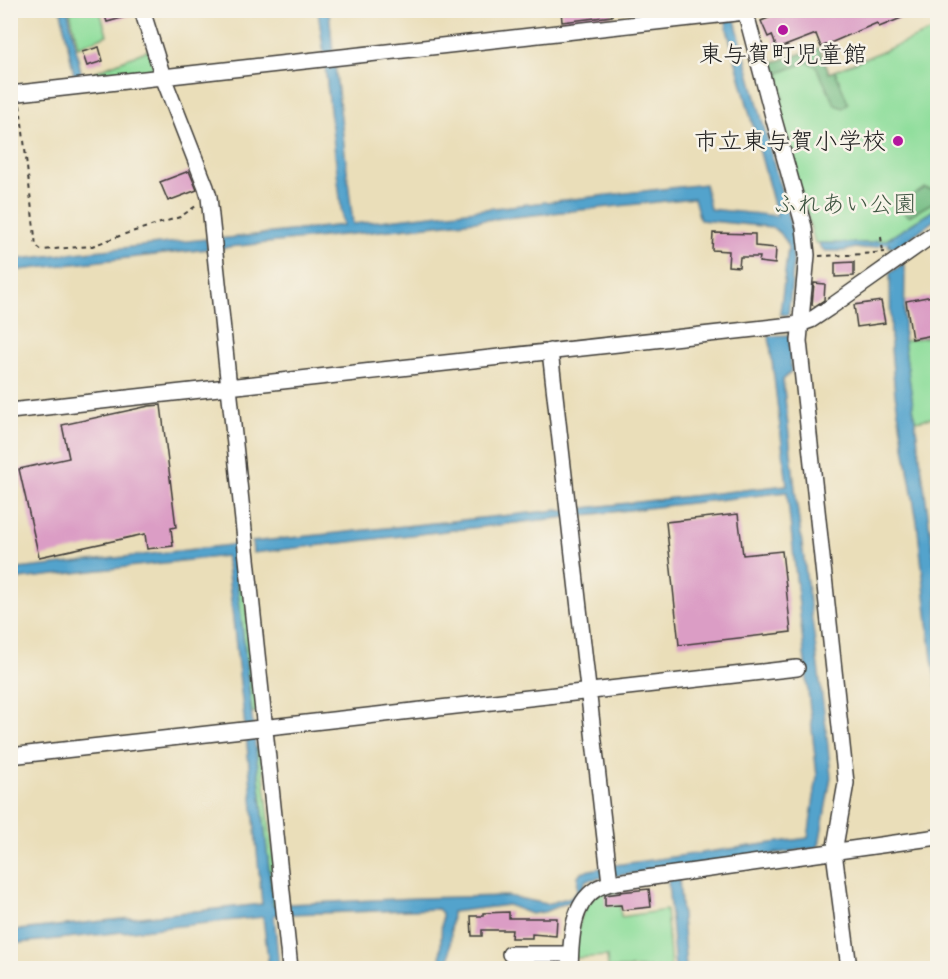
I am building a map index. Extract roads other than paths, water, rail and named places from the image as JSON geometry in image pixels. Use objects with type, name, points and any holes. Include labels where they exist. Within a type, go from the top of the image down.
[{"type":"street","points":[[142,10],[163,77],[206,186],[208,197],[247,557],[254,730],[290,969]]},
{"type":"street","points":[[15,98],[163,77],[745,11],[804,227],[807,255],[799,341],[846,783],[834,852],[849,969]]},
{"type":"street","points":[[10,411],[800,324],[811,320],[829,308],[938,231]]},
{"type":"street","points":[[550,351],[609,874]]},
{"type":"street","points":[[10,756],[797,668]]},
{"type":"street","points":[[510,954],[570,961],[573,923],[584,900],[609,874],[834,852],[938,837]]},
{"type":"water","points":[[61,11],[68,11],[82,77],[75,80]]},
{"type":"water","points":[[318,11],[329,11],[333,53],[324,54]]},
{"type":"water","points":[[726,20],[735,20],[790,223],[793,258],[788,315],[780,314],[788,248],[782,236],[771,227],[700,220],[694,198],[220,248],[219,239],[343,225],[325,66],[335,65],[353,224],[705,184],[710,209],[777,216]]},
{"type":"water","points":[[937,208],[937,218],[899,246],[889,247],[888,239]]},
{"type":"water","points":[[206,239],[208,249],[11,271],[10,260]]},
{"type":"water","points":[[877,240],[878,246],[844,251],[825,251],[819,243],[870,243]]},
{"type":"water","points":[[903,264],[905,266],[904,341],[937,580],[937,689],[917,521],[895,394],[891,348],[890,273]]},
{"type":"water","points":[[789,335],[791,372],[783,380],[831,777],[819,845],[815,848],[586,880],[581,892],[573,900],[544,912],[531,914],[508,905],[452,912],[449,968],[440,968],[442,913],[438,909],[290,914],[289,904],[417,898],[508,896],[547,904],[571,897],[577,891],[578,876],[581,872],[615,865],[808,838],[817,776],[787,492],[253,553],[252,542],[575,510],[787,485],[769,336]]},
{"type":"water","points":[[239,544],[240,553],[234,555],[253,726],[245,727],[226,556],[11,580],[10,570]]},
{"type":"water","points":[[254,733],[273,906],[279,906],[280,914],[274,915],[279,968],[269,968],[263,917],[11,944],[10,931],[262,904],[246,734]]},
{"type":"water","points":[[679,878],[686,968],[675,968],[668,880]]},
{"type":"waterway","points":[[873,245],[890,241]]},
{"type":"place","name":"東与賀町児童館","points":[[783,30]]},
{"type":"place","name":"市立東与賀小学校","points":[[898,141]]},
{"type":"park label","name":"ふれあい公園","points":[[845,204]]}]
